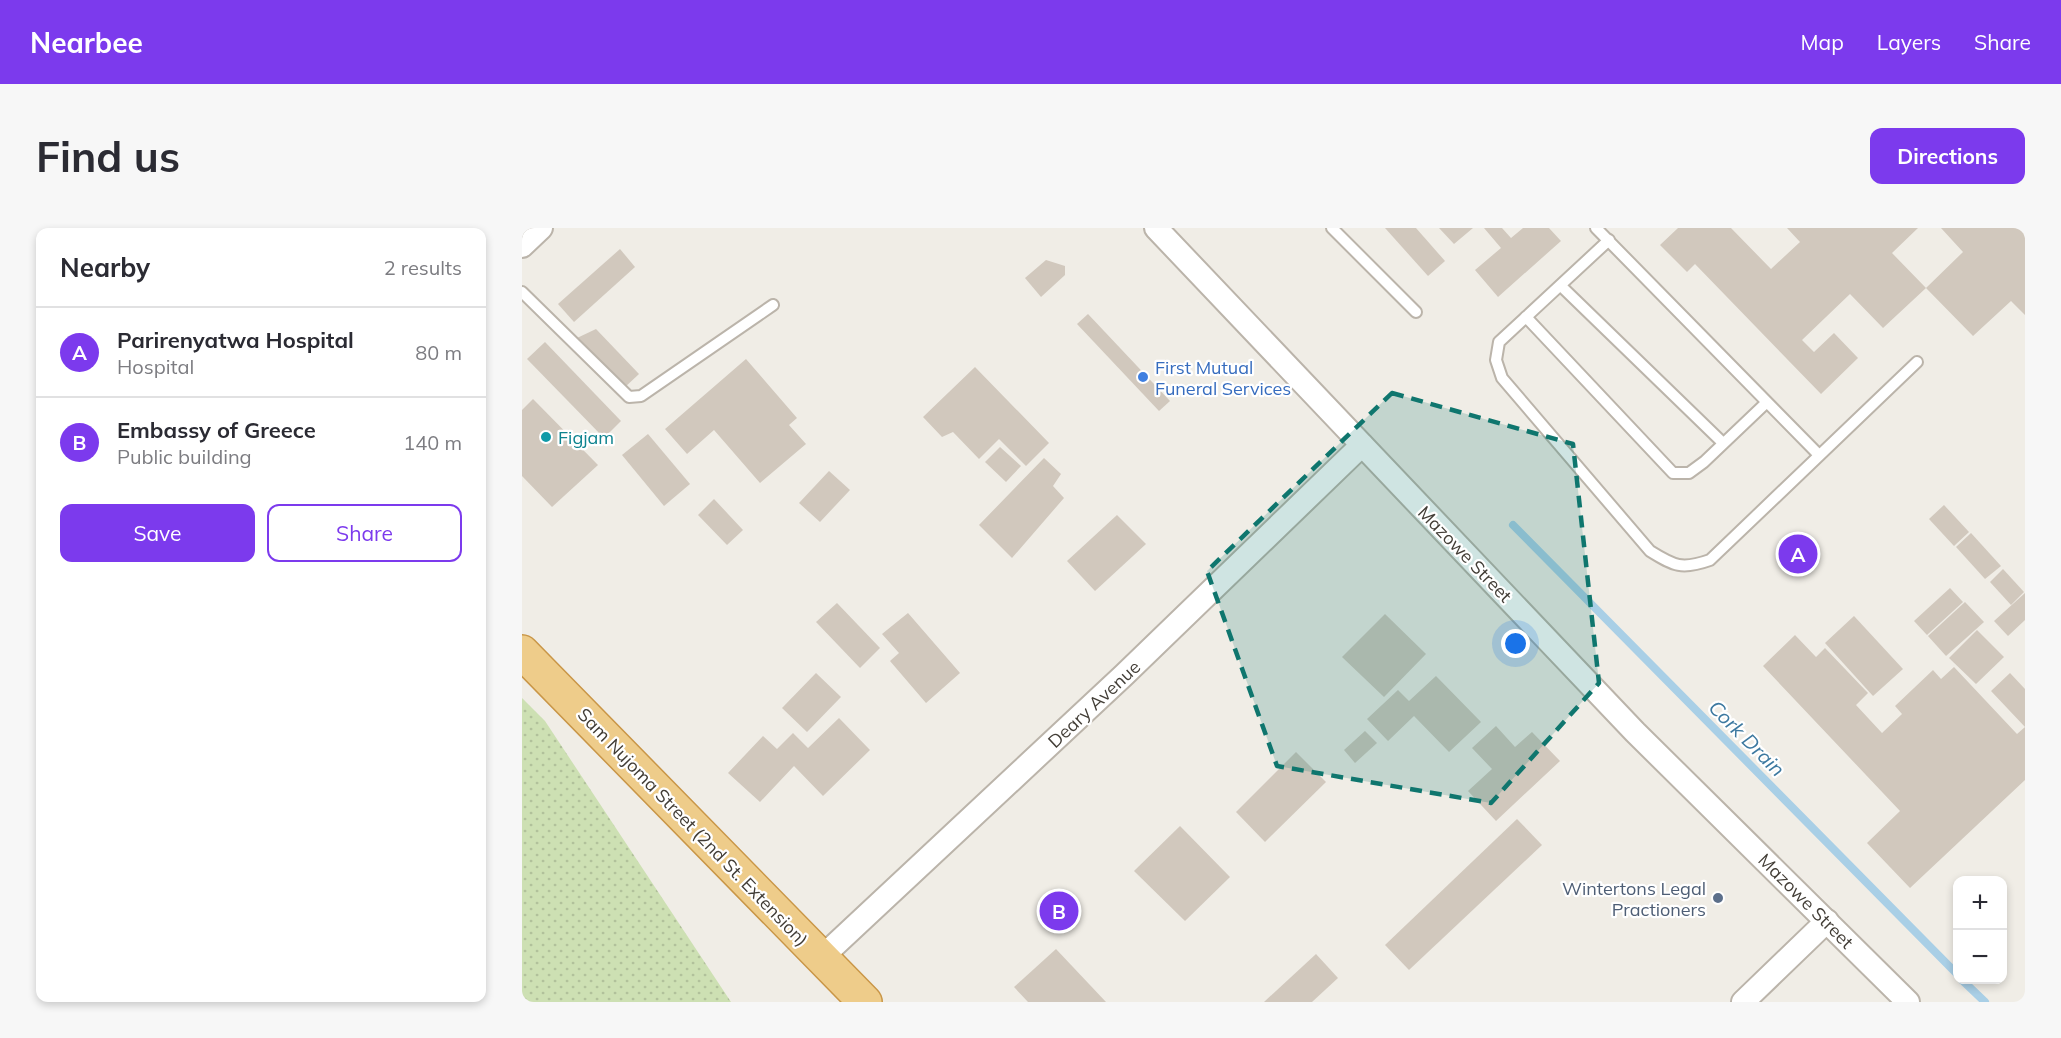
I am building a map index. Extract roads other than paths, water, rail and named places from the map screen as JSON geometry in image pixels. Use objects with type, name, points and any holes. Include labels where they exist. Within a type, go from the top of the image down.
[{"type":"highway","name":"Sam Nujoma Street (2nd St. Extension)","points":[[522,652],[865,1002]]},
{"type":"street","points":[[522,246],[541,228]]},
{"type":"street","name":"Mazowe Street","points":[[1156,228],[1635,732],[1908,1002]]},
{"type":"street","name":"Deary Avenue","points":[[822,957],[1124,675],[1362,445]]},
{"type":"street","points":[[1743,1002],[1827,921]]},
{"type":"lane","points":[[1332,228],[1416,312]]},
{"type":"lane","points":[[1596,228],[1819,455]]},
{"type":"lane","points":[[1609,240],[1498,342],[1496,360],[1502,378],[1650,551],[1671,564],[1690,567],[1710,560],[1917,362]]},
{"type":"lane","points":[[1561,286],[1724,443]]},
{"type":"lane","points":[[522,292],[629,397],[641,396],[773,305]]},
{"type":"lane","points":[[1526,317],[1673,473],[1689,473],[1766,403]]},
{"type":"waterway","name":"Cork Drain","points":[[1513,525],[1953,970]]},
{"type":"waterway","name":"Cork Drain","points":[[1966,984],[1985,1002]]},
{"type":"place","name":"First Mutual Funeral Services","points":[[1143,377]]},
{"type":"place","name":"Figjam","points":[[546,437]]},
{"type":"place","name":"Parirenyatwa Hospital","points":[[1798,554]]},
{"type":"place","name":"Wintertons Legal Practioners","points":[[1718,898]]},
{"type":"place","name":"Embassy of Greece","points":[[1059,911]]}]
